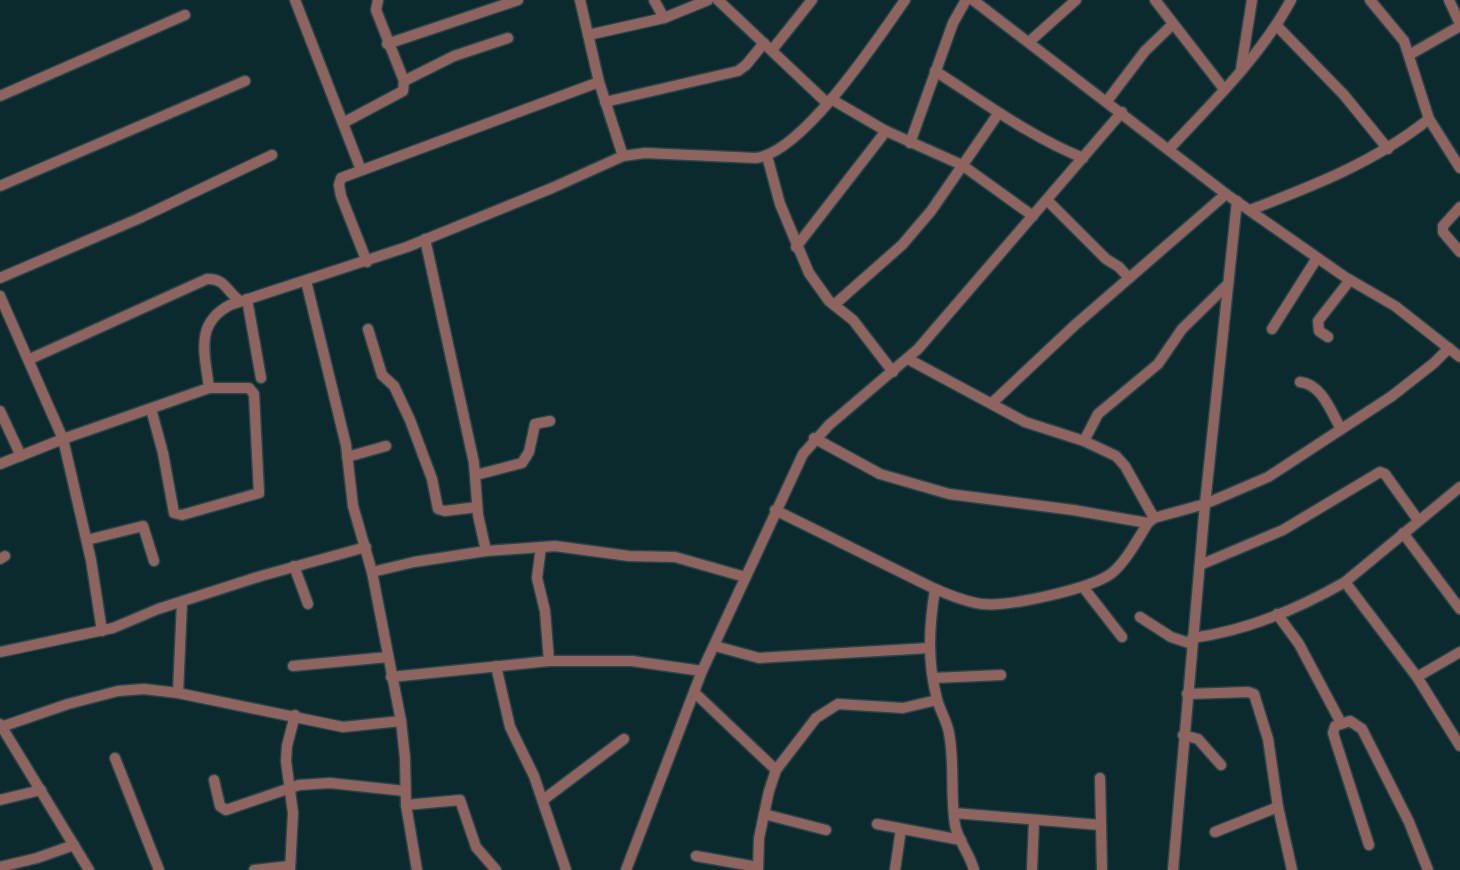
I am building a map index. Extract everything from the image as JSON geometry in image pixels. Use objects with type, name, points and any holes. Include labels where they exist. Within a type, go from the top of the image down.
[{"type":"street","points":[[295,0],[361,170]]},
{"type":"street","points":[[343,123],[403,91],[404,81],[376,10],[378,0]]},
{"type":"street","points":[[387,44],[518,0]]},
{"type":"street","points":[[580,0],[599,82],[623,156]]},
{"type":"street","points":[[654,0],[664,18]]},
{"type":"street","points":[[588,35],[664,18],[708,0]]},
{"type":"street","points":[[718,0],[829,101],[910,143],[962,165],[1033,216]]},
{"type":"street","points":[[605,102],[738,71],[768,47],[812,0]]},
{"type":"street","points":[[209,388],[204,339],[208,324],[216,312],[244,300],[367,262],[552,188],[623,156],[645,153],[767,156],[790,143],[829,101],[905,0]]},
{"type":"street","points":[[910,143],[953,23],[966,0]]},
{"type":"street","points":[[814,438],[880,474],[949,494],[1151,521],[1205,504],[1268,477],[1392,396],[1434,363],[1456,352],[1395,306],[1350,280],[1226,194],[973,0]]},
{"type":"street","points":[[1029,42],[1076,0]]},
{"type":"street","points":[[1155,0],[1224,89]]},
{"type":"street","points":[[1169,149],[1240,73],[1277,26],[1291,0]]},
{"type":"street","points":[[1370,0],[1398,32],[1409,55],[1429,119],[1460,168]]},
{"type":"street","points":[[1409,55],[1460,25],[1449,0]]},
{"type":"street","points":[[1240,73],[1249,3]]},
{"type":"street","points":[[0,96],[185,15]]},
{"type":"street","points":[[1107,101],[1145,51],[1173,24]]},
{"type":"street","points":[[1277,26],[1344,95],[1388,149]]},
{"type":"street","points":[[404,81],[454,56],[508,38]]},
{"type":"street","points":[[935,71],[1047,143],[1083,158]]},
{"type":"street","points":[[0,186],[245,81]]},
{"type":"street","points":[[367,262],[341,196],[341,178],[599,82]]},
{"type":"street","points":[[626,870],[702,671],[803,454],[814,438],[908,359],[1122,112]]},
{"type":"street","points":[[834,305],[902,245],[931,211],[998,114]]},
{"type":"street","points":[[1250,210],[1313,186],[1388,149],[1429,119]]},
{"type":"street","points":[[796,247],[886,131]]},
{"type":"street","points":[[0,278],[140,218],[272,155]]},
{"type":"street","points":[[767,156],[780,204],[809,273],[834,305],[853,320],[893,372]]},
{"type":"street","points":[[992,403],[1226,194]]},
{"type":"street","points":[[1047,200],[1129,278]]},
{"type":"street","points":[[1173,870],[1205,504],[1237,201]]},
{"type":"street","points":[[1460,207],[1443,226],[1443,232],[1460,252]]},
{"type":"street","points":[[425,239],[476,475],[477,507],[486,551]]},
{"type":"street","points":[[1272,329],[1317,258]]},
{"type":"street","points":[[30,359],[207,279],[224,283],[231,294],[244,300]]},
{"type":"street","points":[[1328,337],[1319,331],[1318,321],[1350,280]]},
{"type":"street","points":[[306,281],[347,457],[353,506],[372,572],[401,721],[406,805],[417,870]]},
{"type":"street","points":[[1084,441],[1098,414],[1158,364],[1182,329],[1228,284]]},
{"type":"street","points":[[0,296],[63,439],[87,540],[102,631]]},
{"type":"street","points":[[244,300],[261,378]]},
{"type":"street","points":[[368,329],[382,375],[394,386],[410,420],[432,479],[438,509],[477,507]]},
{"type":"street","points":[[908,359],[1025,422],[1084,441],[1116,456],[1125,466],[1151,521]]},
{"type":"street","points":[[1300,382],[1308,383],[1321,395],[1341,429]]},
{"type":"street","points":[[0,464],[63,439],[209,388],[252,390],[259,490],[256,495],[182,515],[174,513],[151,409]]},
{"type":"street","points":[[0,411],[21,456]]},
{"type":"street","points":[[476,475],[522,463],[529,452],[535,424],[550,421]]},
{"type":"street","points":[[347,457],[386,446]]},
{"type":"street","points":[[1200,565],[1283,530],[1380,472],[1385,474],[1418,520]]},
{"type":"street","points":[[1140,617],[1171,637],[1192,641],[1277,614],[1345,582],[1460,487]]},
{"type":"street","points":[[775,510],[935,589],[970,602],[998,605],[1099,581],[1122,563],[1151,521]]},
{"type":"street","points":[[87,540],[143,526],[154,561]]},
{"type":"street","points":[[1403,533],[1460,609]]},
{"type":"street","points":[[0,652],[102,631],[294,566],[366,547]]},
{"type":"street","points":[[541,547],[537,578],[545,611],[549,661]]},
{"type":"street","points":[[372,572],[486,551],[569,547],[629,556],[675,557],[745,577]]},
{"type":"street","points":[[294,566],[308,604]]},
{"type":"street","points":[[1345,582],[1417,677],[1460,746]]},
{"type":"street","points":[[1083,587],[1122,637]]},
{"type":"street","points":[[935,589],[929,648],[933,678],[937,700],[948,726],[953,757],[954,813],[974,870]]},
{"type":"street","points":[[178,693],[182,602]]},
{"type":"street","points":[[1277,614],[1299,644],[1341,723]]},
{"type":"street","points":[[715,646],[759,658],[929,648]]},
{"type":"street","points":[[1417,677],[1460,652]]},
{"type":"street","points":[[293,666],[388,657]]},
{"type":"street","points":[[391,677],[549,661],[632,661],[702,671]]},
{"type":"street","points":[[496,666],[510,727],[534,776],[566,870]]},
{"type":"street","points":[[933,678],[1001,675]]},
{"type":"street","points":[[89,870],[1,725],[118,691],[144,689],[349,727],[401,721]]},
{"type":"street","points":[[1187,694],[1252,692],[1268,739],[1278,807],[1292,870]]},
{"type":"street","points":[[695,693],[776,770]]},
{"type":"street","points":[[696,856],[758,868],[759,838],[776,770],[816,718],[838,704],[903,708],[937,700]]},
{"type":"street","points":[[254,870],[290,868],[294,825],[287,746],[295,715]]},
{"type":"street","points":[[1369,845],[1333,733],[1335,726],[1350,721],[1362,729],[1409,822],[1428,870]]},
{"type":"street","points":[[1183,735],[1198,739],[1221,765]]},
{"type":"street","points":[[543,800],[624,739]]},
{"type":"street","points":[[115,758],[159,870]]},
{"type":"street","points":[[1100,778],[1102,870]]},
{"type":"street","points":[[214,780],[220,806],[226,810],[290,788],[330,783],[405,791]]},
{"type":"street","points":[[0,800],[41,790]]},
{"type":"street","points":[[406,805],[460,800],[476,847],[496,870]]},
{"type":"street","points":[[1215,832],[1278,807]]},
{"type":"street","points":[[954,813],[1100,825]]},
{"type":"street","points":[[764,814],[826,830]]},
{"type":"street","points":[[1032,870],[1034,820]]},
{"type":"street","points":[[877,824],[961,840]]},
{"type":"street","points":[[895,870],[901,829]]},
{"type":"street","points":[[0,867],[74,845]]}]
